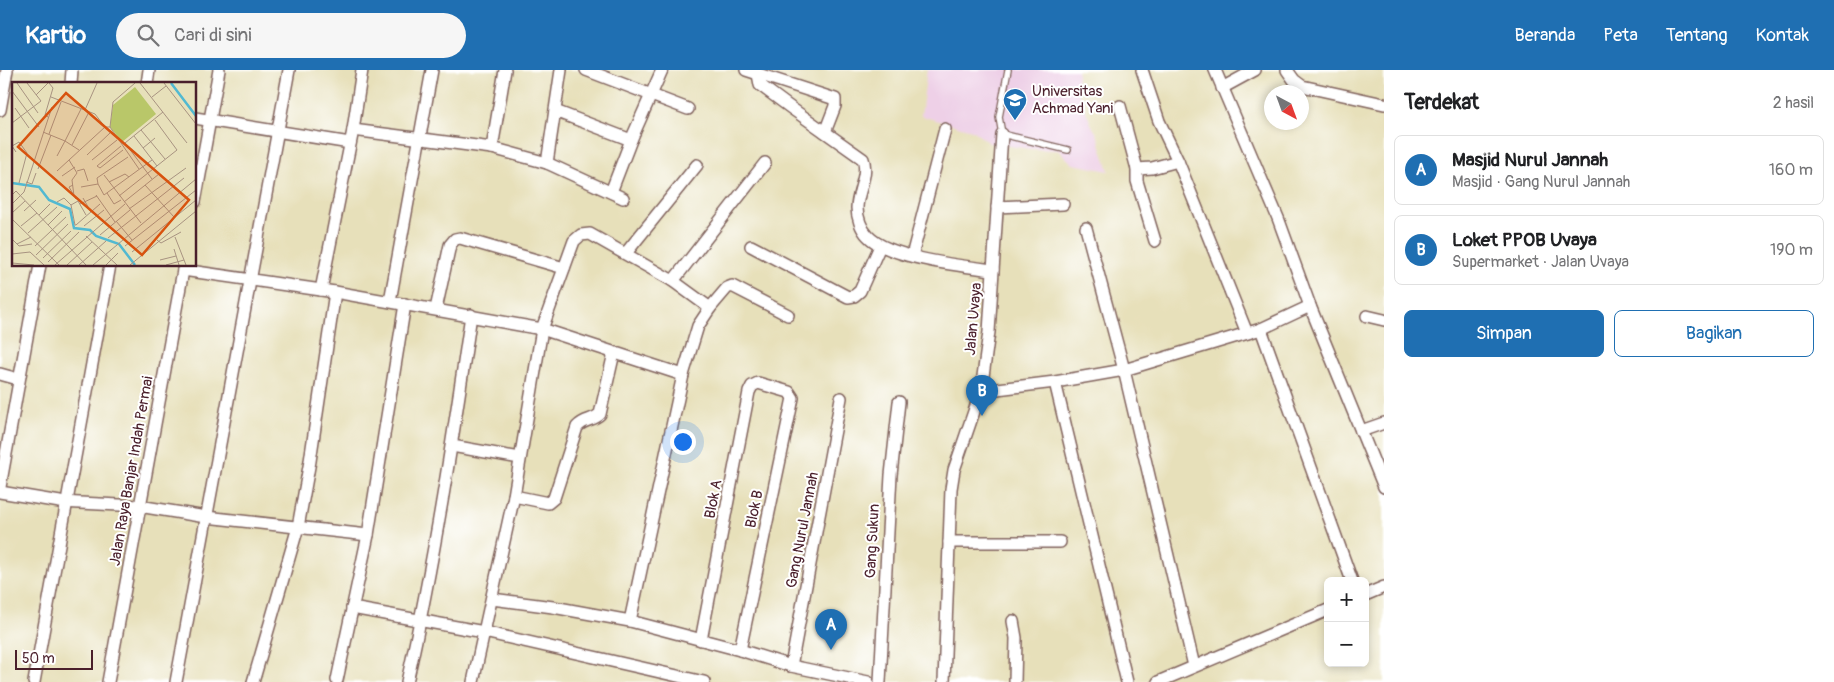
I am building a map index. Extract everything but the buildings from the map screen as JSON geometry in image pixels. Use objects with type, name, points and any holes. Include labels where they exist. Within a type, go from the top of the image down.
[{"type":"street","points":[[0,110],[7,70]]},
{"type":"street","points":[[196,197],[219,70]]},
{"type":"street","points":[[176,682],[289,70]]},
{"type":"street","points":[[321,290],[353,130],[362,70]]},
{"type":"street","points":[[390,301],[432,70]]},
{"type":"street","points":[[492,148],[505,70]]},
{"type":"street","points":[[547,163],[562,70]]},
{"type":"street","points":[[586,70],[688,109]]},
{"type":"street","points":[[611,192],[631,140],[662,70]]},
{"type":"street","points":[[746,70],[835,98],[835,106],[825,132]]},
{"type":"street","points":[[1142,70],[1158,120],[1178,161],[1247,333]]},
{"type":"street","points":[[1214,70],[1278,218],[1310,306],[1384,487]]},
{"type":"street","points":[[1222,88],[1255,70]]},
{"type":"street","points":[[1287,70],[1294,80],[1302,86],[1384,104]]},
{"type":"street","points":[[758,74],[760,84],[790,108],[862,159],[864,171],[856,207],[858,220],[867,236],[880,246],[912,256],[951,265],[992,270]]},
{"type":"street","points":[[1120,106],[1137,169],[1138,187],[1155,241]]},
{"type":"street","points":[[555,111],[631,140]]},
{"type":"street","points":[[196,118],[350,143]]},
{"type":"street","points":[[912,256],[945,129]]},
{"type":"street","points":[[353,130],[492,148],[547,163],[623,198]]},
{"type":"street","name":"Jalan Uvaya","points":[[944,682],[950,496],[954,470],[981,391],[989,332],[1002,134]]},
{"type":"street","points":[[1137,169],[1152,168],[1178,161]]},
{"type":"street","points":[[673,281],[765,163]]},
{"type":"street","points":[[626,254],[697,165]]},
{"type":"street","points":[[997,207],[1063,204]]},
{"type":"street","points":[[1086,228],[1124,370],[1194,666]]},
{"type":"street","points":[[473,682],[514,496],[542,328],[574,241],[581,235],[590,234],[673,281],[710,308]]},
{"type":"street","points":[[436,309],[450,245],[455,239],[460,238],[564,268]]},
{"type":"street","points":[[751,246],[848,297],[854,296],[860,290],[880,246]]},
{"type":"street","points":[[0,487],[40,266]]},
{"type":"street","points":[[34,682],[110,266]]},
{"type":"street","points":[[183,267],[250,280],[390,301],[542,328],[683,375]]},
{"type":"street","name":"Jalan Raya Banjar Indah Permai","points":[[108,682],[183,267]]},
{"type":"street","points":[[630,621],[683,375],[698,326],[727,288],[732,286],[788,315]]},
{"type":"street","points":[[253,682],[298,527],[310,461],[335,292]]},
{"type":"street","points":[[337,680],[368,535],[405,304]]},
{"type":"street","points":[[981,391],[1055,382],[1124,370],[1261,329],[1310,306]]},
{"type":"street","points":[[407,682],[421,620],[452,446],[471,316]]},
{"type":"street","points":[[1366,316],[1384,320]]},
{"type":"street","points":[[1261,329],[1351,577]]},
{"type":"street","points":[[514,496],[548,503],[554,498],[577,426],[583,420],[594,418],[600,414],[614,353]]},
{"type":"street","points":[[0,374],[18,379]]},
{"type":"street","points":[[1055,382],[1127,682]]},
{"type":"street","name":"Blok A","points":[[701,640],[749,392],[754,384],[773,387]]},
{"type":"street","name":"Blok B","points":[[740,650],[792,402],[792,394],[773,387]]},
{"type":"street","name":"Gang Nurul Jannah","points":[[790,666],[822,506],[841,398]]},
{"type":"street","name":"Gang Sukun","points":[[880,682],[891,475],[899,402]]},
{"type":"street","points":[[1361,431],[1384,422]]},
{"type":"street","points":[[452,446],[520,458]]},
{"type":"street","points":[[0,492],[49,501],[139,506],[206,517],[368,535]]},
{"type":"street","points":[[948,542],[1060,542]]},
{"type":"street","points":[[1369,593],[1384,587]]},
{"type":"street","points":[[492,599],[553,607],[630,621],[740,650],[790,666],[868,682]]},
{"type":"street","points":[[352,608],[484,632],[704,682]]},
{"type":"street","points":[[1161,681],[1324,612]]},
{"type":"street","points":[[1013,621],[1016,638],[1016,682]]},
{"type":"lane","points":[[1008,70],[999,116],[1002,134],[1068,150]]},
{"type":"shaded area","name":"Universitas Achmad Yani","points":[[927,70],[1077,70],[1077,90],[1097,134],[1109,171],[1073,164],[1058,150],[1030,149],[989,143],[972,130],[921,116]]},
{"type":"place","name":"Universitas Achmad Yani","points":[[1015,121]]},
{"type":"place","name":"Loket PPOB Uvaya","points":[[982,416]]},
{"type":"place","name":"Masjid Nurul Jannah","points":[[831,650]]}]
